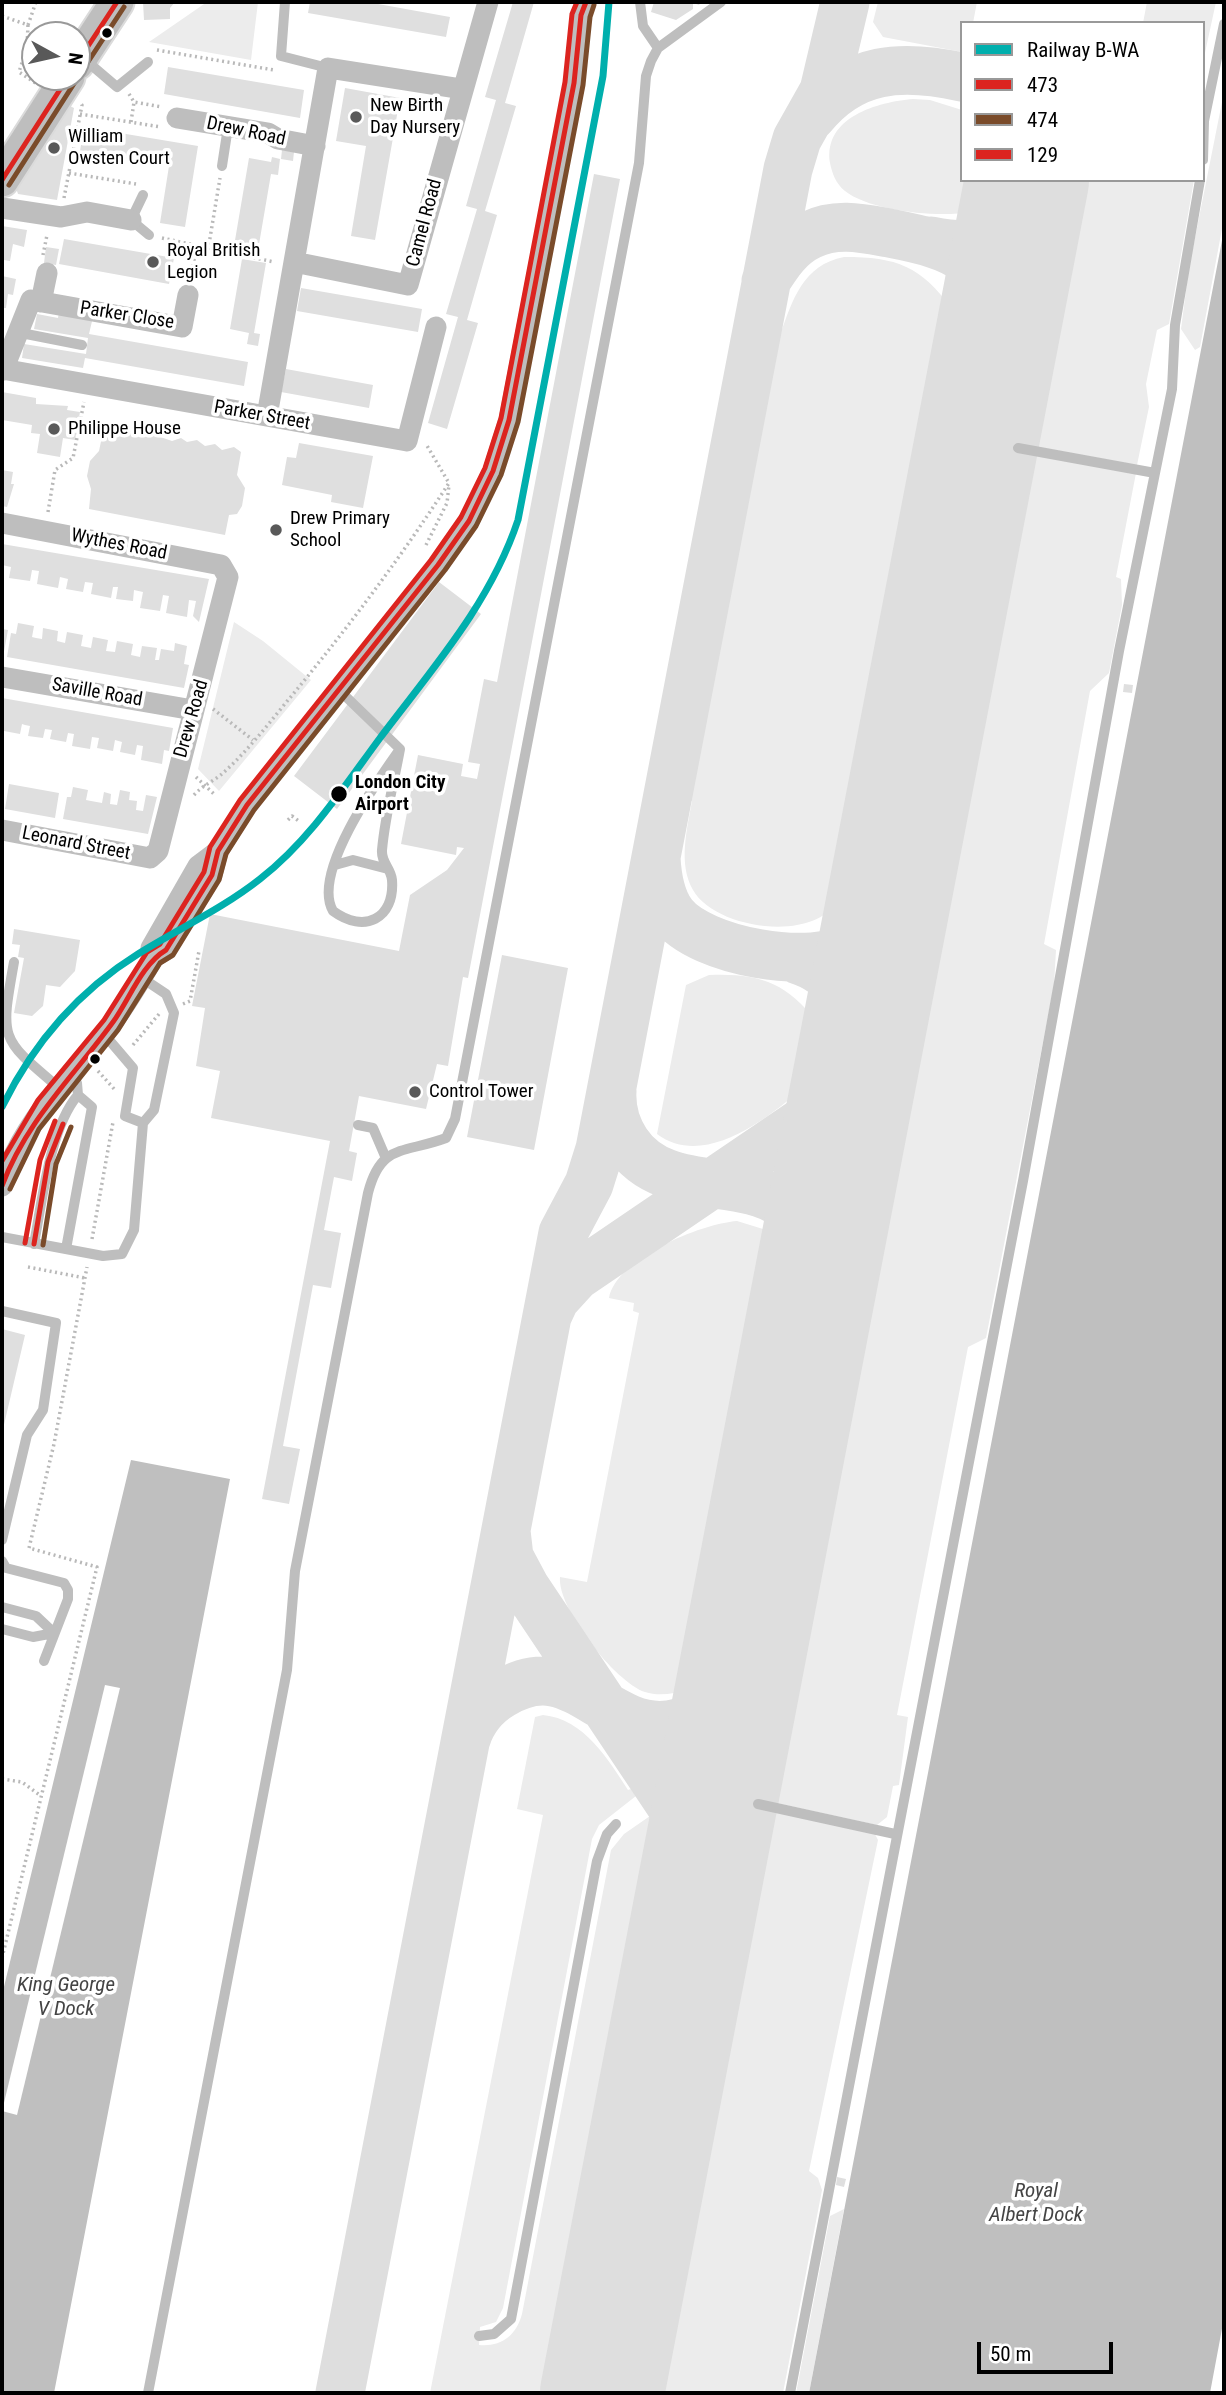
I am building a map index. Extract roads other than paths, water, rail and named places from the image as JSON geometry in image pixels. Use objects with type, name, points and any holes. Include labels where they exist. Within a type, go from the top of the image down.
[{"type":"main road","points":[[91,44],[117,2]]},
{"type":"main road","points":[[2,180],[61,91]]},
{"type":"street","name":"Camel Road","points":[[294,264],[408,285],[488,2]]},
{"type":"street","points":[[2,1186],[21,1143],[64,1080],[104,1034],[154,957],[166,950],[212,875],[218,851],[247,805],[460,536],[478,505],[509,420],[574,83],[581,6]]},
{"type":"street","points":[[267,416],[328,68],[462,89]]},
{"type":"street","name":"Drew Road","points":[[172,118],[229,127],[315,146]]},
{"type":"street","points":[[2,208],[55,216],[87,212],[131,220]]},
{"type":"street","points":[[2,370],[31,300],[41,302],[47,272]]},
{"type":"street","name":"Parker Close","points":[[41,302],[182,327],[188,295]]},
{"type":"street","name":"Parker Street","points":[[2,370],[407,441],[436,327]]},
{"type":"street","name":"Wythes Road","points":[[2,523],[221,565],[229,577]]},
{"type":"street","name":"Drew Road","points":[[150,858],[158,851],[229,577]]},
{"type":"street","name":"Saville Road","points":[[2,677],[195,706]]},
{"type":"street","name":"Leonard Street","points":[[2,830],[150,858]]},
{"type":"lane","points":[[285,2],[281,56],[328,68]]},
{"type":"lane","points":[[640,2],[643,26],[658,48]]},
{"type":"lane","points":[[148,2393],[287,1670],[293,1589],[301,1538],[368,1193],[377,1165],[385,1156],[446,1138],[456,1119],[639,163],[646,76],[658,48],[722,2]]},
{"type":"lane","points":[[1205,116],[1224,24]]},
{"type":"lane","points":[[91,84],[117,87],[148,62]]},
{"type":"lane","points":[[222,166],[229,127]]},
{"type":"lane","points":[[790,2393],[895,1834],[1028,1154],[1119,650],[1172,389],[1180,291],[1200,182]]},
{"type":"lane","points":[[143,195],[131,220],[149,235]]},
{"type":"lane","points":[[16,332],[82,345]]},
{"type":"lane","points":[[1018,448],[1155,473]]},
{"type":"lane","points":[[339,690],[400,749]]},
{"type":"lane","points":[[400,749],[382,847],[382,859],[393,881],[387,909],[381,918],[370,922],[343,917],[333,911],[328,893],[335,865],[361,804],[400,749]]},
{"type":"lane","points":[[335,865],[353,860],[388,869]]},
{"type":"lane","points":[[14,962],[2,1028],[8,1046],[64,1080],[76,1083],[78,1095],[92,1107],[66,1249]]},
{"type":"lane","points":[[2,1237],[114,1256],[127,1248],[134,1230],[143,1123],[154,1110],[174,1013],[166,994],[142,978]]},
{"type":"lane","points":[[104,1034],[133,1068],[125,1116],[143,1123]]},
{"type":"lane","points":[[34,1244],[48,1163],[70,1104],[78,1095]]},
{"type":"lane","points":[[358,1125],[373,1128],[385,1156]]},
{"type":"lane","points":[[2,1311],[56,1323],[43,1410],[27,1435],[2,1540]]},
{"type":"lane","points":[[2,1561],[6,1568],[64,1583],[68,1599],[44,1661]]},
{"type":"lane","points":[[2,1607],[36,1616],[54,1633]]},
{"type":"lane","points":[[2,1629],[33,1637],[54,1633]]},
{"type":"lane","points":[[758,1804],[895,1834]]},
{"type":"lane","points":[[479,2336],[495,2334],[511,2319],[597,1861],[607,1834],[616,1824]]},
{"type":"water","name":"Royal Albert Dock","points":[[1224,230],[1224,2318],[1210,2393],[809,2393]]},
{"type":"water","name":"King George V Dock","points":[[131,1460],[230,1479],[54,2393],[2,2393],[2,1995]]},
{"type":"rail line","name":"B-WA","points":[[2,1107],[28,1062],[76,1002],[138,954],[245,890],[278,864],[310,831],[458,635],[492,580],[518,520],[603,76],[609,2]]},
{"type":"place","name":"New Birth Day Nursery","points":[[356,117]]},
{"type":"place","name":"William Owsten Court","points":[[54,148]]},
{"type":"place","name":"Royal British Legion","points":[[153,262]]},
{"type":"place","name":"Philippe House","points":[[54,429]]},
{"type":"place","name":"Drew Primary School","points":[[276,530]]},
{"type":"place","name":"London City Airport","points":[[339,794]]},
{"type":"place","name":"Control Tower","points":[[415,1092]]}]
